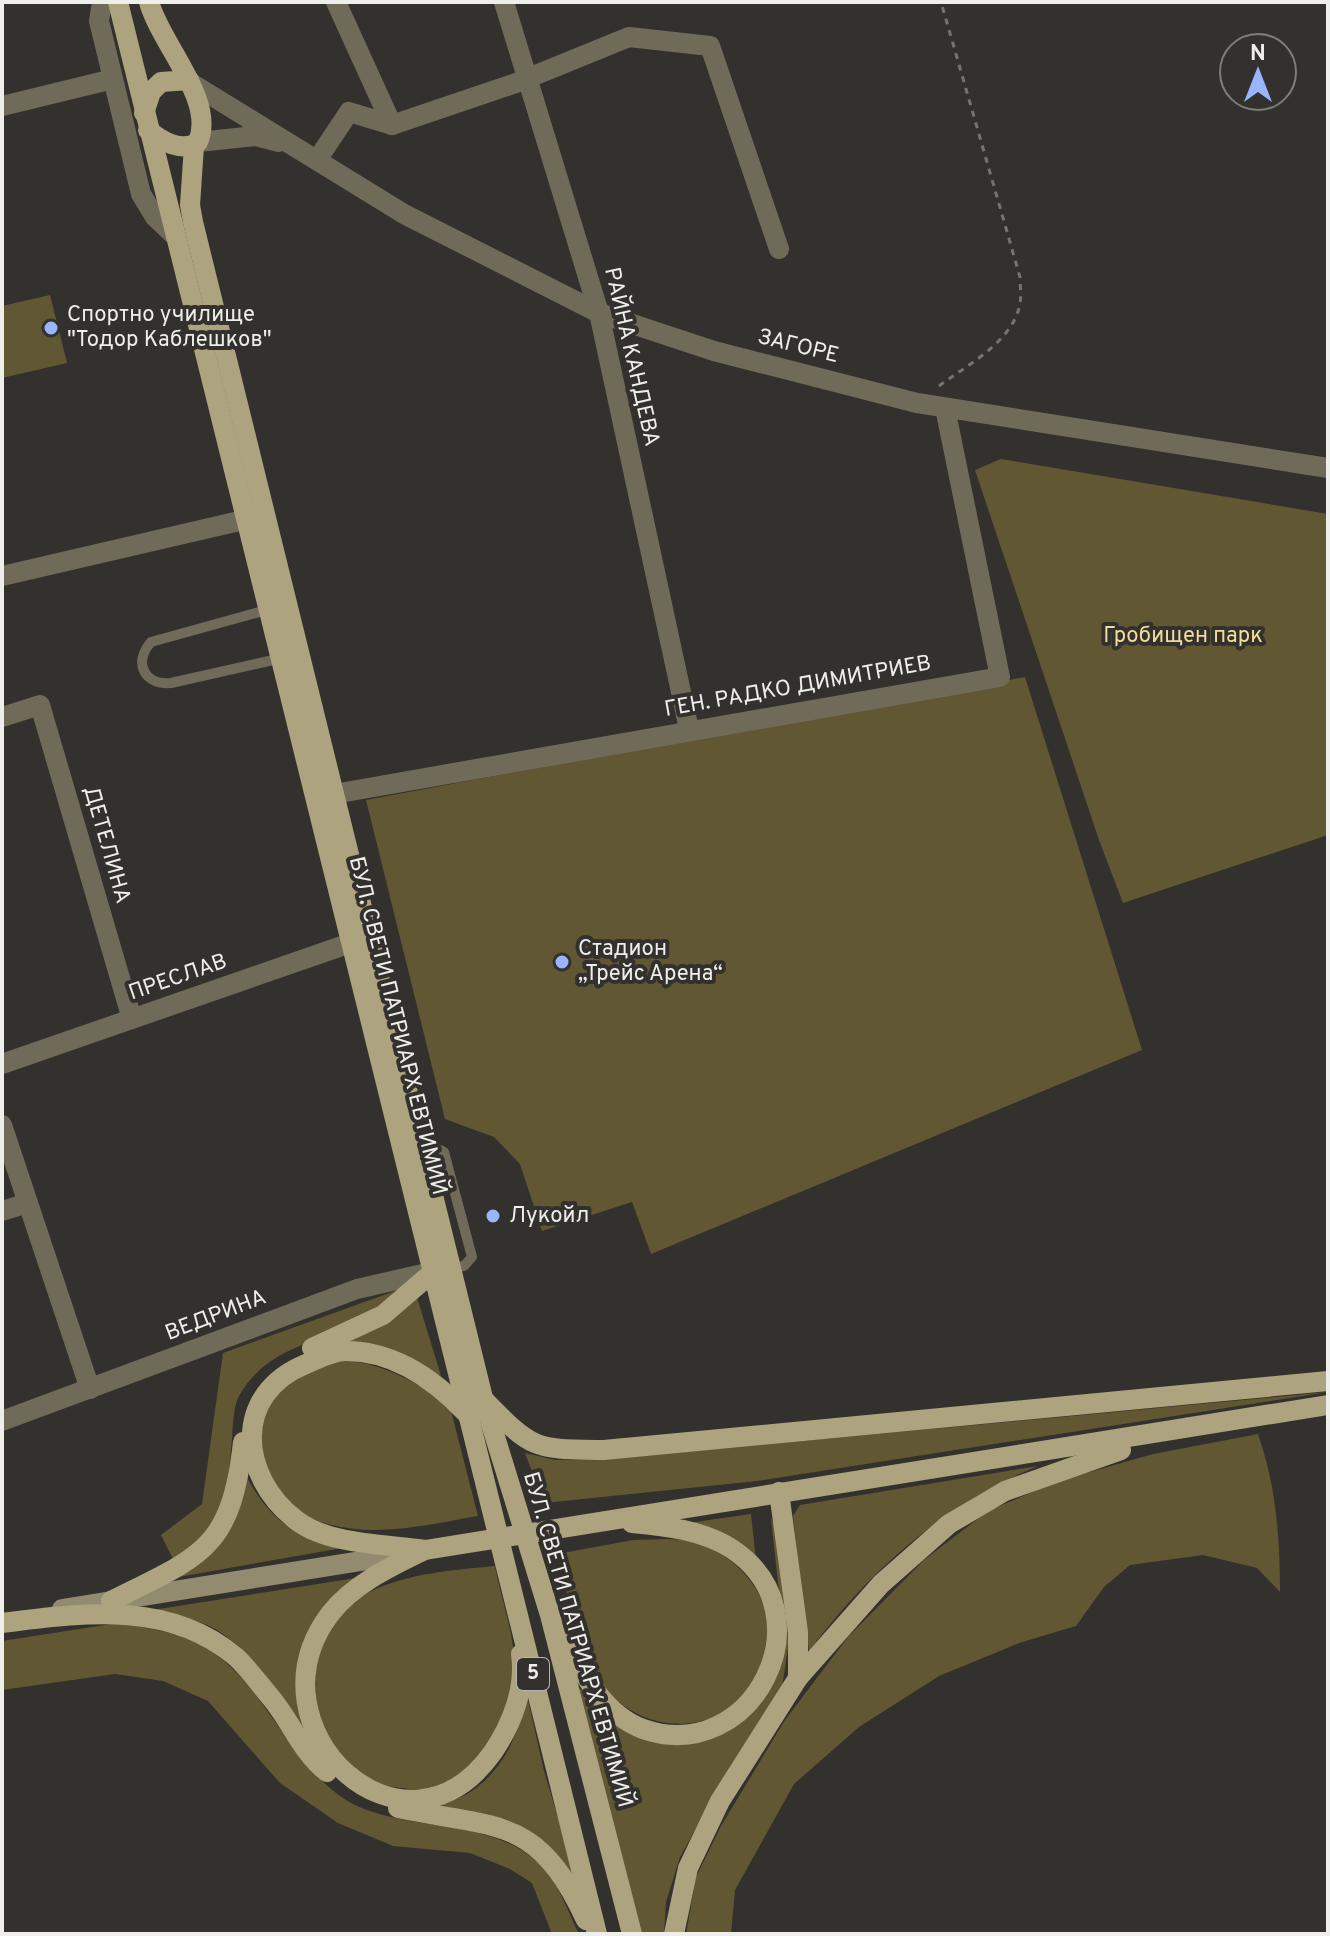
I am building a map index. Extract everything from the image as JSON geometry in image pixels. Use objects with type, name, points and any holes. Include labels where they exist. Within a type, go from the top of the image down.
[{"type":"main road","name":"БУЛ. СВЕТИ ПАТРИАРХ ЕВТИМИЙ","points":[[118,2],[282,658],[360,939],[442,1270],[550,1615],[632,1934]]},
{"type":"main road","points":[[149,2],[157,28],[190,82],[202,117],[196,144],[176,145],[146,121],[151,92],[161,82],[190,82]]},
{"type":"main road","name":"БУЛ. СВЕТИ ПАТРИАРХ ЕВТИМИЙ","points":[[196,144],[190,205],[193,222],[334,794],[360,939]]},
{"type":"main road","name":"БУЛ. СВЕТИ ПАТРИАРХ ЕВТИМИЙ","points":[[442,1270],[468,1415],[595,1934]]},
{"type":"main road","points":[[111,1601],[174,1569],[208,1546],[225,1522],[237,1490],[245,1425],[253,1398],[266,1379],[300,1354],[383,1315],[442,1270]]},
{"type":"main road","name":"5","points":[[468,1415],[441,1385],[424,1374],[362,1352],[343,1351],[299,1367],[279,1380],[260,1403],[251,1429],[252,1459],[265,1487],[297,1521],[334,1537],[425,1550],[1328,1405]]},
{"type":"main road","points":[[483,1398],[519,1435],[545,1449],[604,1450],[1328,1381]]},
{"type":"main road","name":"5","points":[[674,1934],[688,1868],[720,1801],[798,1678],[881,1584],[960,1517],[1005,1491],[1093,1458],[1231,1422]]},
{"type":"main road","points":[[779,1492],[798,1632],[798,1678]]},
{"type":"main road","points":[[550,1615],[588,1683],[611,1707],[641,1728],[676,1735],[714,1727],[742,1711],[763,1688],[776,1652],[776,1617],[771,1592],[754,1567],[730,1547],[695,1533],[604,1521]]},
{"type":"main road","points":[[2,1621],[425,1550]]},
{"type":"main road","points":[[425,1550],[377,1573],[331,1612],[310,1647],[305,1684],[309,1715],[324,1750],[347,1777],[375,1792],[404,1800],[453,1792],[480,1770],[505,1734],[517,1704],[522,1664],[510,1582]]},
{"type":"main road","points":[[2,1621],[69,1614],[123,1614],[161,1619],[197,1630],[237,1658],[323,1768],[356,1793],[400,1808],[470,1819],[532,1840],[555,1865],[595,1934]]},
{"type":"street","points":[[102,2],[99,21],[141,194],[155,217],[174,235]]},
{"type":"street","points":[[336,2],[392,125]]},
{"type":"street","name":"РАЙНА КАНДЕВА","points":[[504,2],[599,313],[689,729]]},
{"type":"street","points":[[317,160],[349,112],[392,125],[528,78],[629,37],[710,46],[779,249]]},
{"type":"street","points":[[2,106],[113,79]]},
{"type":"street","name":"ЗАГОРЕ","points":[[190,82],[404,214],[599,313],[714,351],[917,403],[1328,468]]},
{"type":"street","name":"ЗАГОРЕ","points":[[196,144],[255,136],[299,147]]},
{"type":"street","name":"ГЕН. РАДКО ДИМИТРИЕВ","points":[[334,794],[689,729],[1000,677],[945,408]]},
{"type":"street","points":[[2,576],[248,519]]},
{"type":"street","name":"ДЕТЕЛИНА","points":[[11,715],[40,705],[132,1019]]},
{"type":"street","name":"ПРЕСЛАВ","points":[[2,1064],[360,939]]},
{"type":"street","points":[[2,1125],[90,1389]]},
{"type":"street","points":[[2,1211],[28,1203]]},
{"type":"street","name":"ВЕДРИНА","points":[[2,1421],[357,1289],[442,1270]]},
{"type":"lane","points":[[270,609],[151,642],[142,653],[141,664],[146,676],[157,684],[282,658]]},
{"type":"lane","points":[[412,1151],[435,1147],[444,1152],[472,1257],[464,1266],[442,1270]]},
{"type":"path","points":[[917,403],[992,348],[1015,320],[1020,306],[1020,277],[941,2]]},
{"type":"green space","points":[[50,295],[67,363],[2,378],[2,306]]},
{"type":"green space","name":"Гробищен парк","points":[[1001,459],[1328,514],[1328,835],[1123,903],[975,470]]},
{"type":"green space","points":[[1025,677],[1142,1050],[651,1254],[632,1202],[542,1231],[520,1164],[494,1137],[445,1119],[366,800]]},
{"type":"green space","points":[[395,1291],[368,1316],[281,1355],[251,1379],[236,1406],[228,1476],[219,1508],[202,1534],[173,1559],[161,1535],[202,1504],[223,1353]]},
{"type":"green space","points":[[416,1294],[441,1376],[350,1341],[388,1322]]},
{"type":"green space","points":[[336,1360],[382,1368],[449,1403],[478,1516],[400,1529],[360,1530],[321,1522],[304,1515],[290,1503],[268,1473],[261,1437],[263,1419],[270,1402],[283,1388]]},
{"type":"green space","points":[[1328,1392],[757,1481],[544,1503],[525,1453],[555,1460],[621,1458]]},
{"type":"green space","points":[[1258,1434],[1276,1512],[1280,1592],[1257,1568],[1203,1555],[1130,1565],[1104,1587],[1076,1626],[1019,1643],[939,1676],[859,1727],[794,1784],[735,1890],[731,1934],[686,1934],[696,1877],[721,1826],[785,1720],[848,1637],[924,1560],[988,1511],[1058,1481],[1153,1454]]},
{"type":"green space","points":[[1038,1466],[971,1500],[911,1542],[857,1593],[809,1651],[793,1516],[800,1505]]},
{"type":"green space","points":[[245,1474],[264,1504],[286,1525],[313,1538],[348,1547],[167,1579],[201,1560],[223,1539],[237,1512]]},
{"type":"green space","points":[[751,1514],[756,1560],[681,1524]]},
{"type":"green space","points":[[771,1518],[778,1534],[790,1634],[782,1688],[722,1782],[680,1857],[666,1902],[664,1934],[641,1934],[579,1688],[634,1732],[727,1727],[783,1628]]},
{"type":"green space","points":[[633,1540],[686,1540],[715,1550],[734,1563],[750,1580],[761,1599],[768,1620],[770,1642],[765,1664],[753,1685],[735,1704],[715,1716],[694,1723],[672,1724],[650,1719],[629,1709],[595,1675],[581,1648],[557,1554]]},
{"type":"green space","points":[[495,1566],[510,1630],[514,1667],[509,1700],[487,1750],[464,1777],[439,1789],[388,1786],[369,1781],[351,1771],[330,1744],[318,1712],[317,1652],[330,1624],[347,1606],[369,1592],[393,1583],[445,1571]]},
{"type":"green space","points":[[356,1578],[322,1613],[310,1631],[303,1650],[298,1692],[310,1740],[266,1675],[239,1646],[207,1625],[153,1610]]},
{"type":"green space","points":[[118,1623],[181,1636],[223,1660],[242,1678],[306,1764],[346,1800],[389,1816],[491,1837],[526,1853],[552,1879],[579,1934],[552,1934],[532,1883],[510,1869],[470,1853],[393,1846],[338,1823],[280,1783],[208,1701],[163,1681],[115,1674],[2,1690],[2,1641]]},
{"type":"green space","points":[[526,1691],[544,1771],[581,1894],[549,1850],[520,1826],[504,1819],[431,1807],[467,1794],[501,1762],[520,1721]]},
{"type":"place","name":"Спортно училище \"Тодор Каблешков\"","points":[[51,328]]},
{"type":"place","name":"Стадион „Трейс Арена“","points":[[562,962]]},
{"type":"place","name":"Лукойл","points":[[493,1216]]}]
